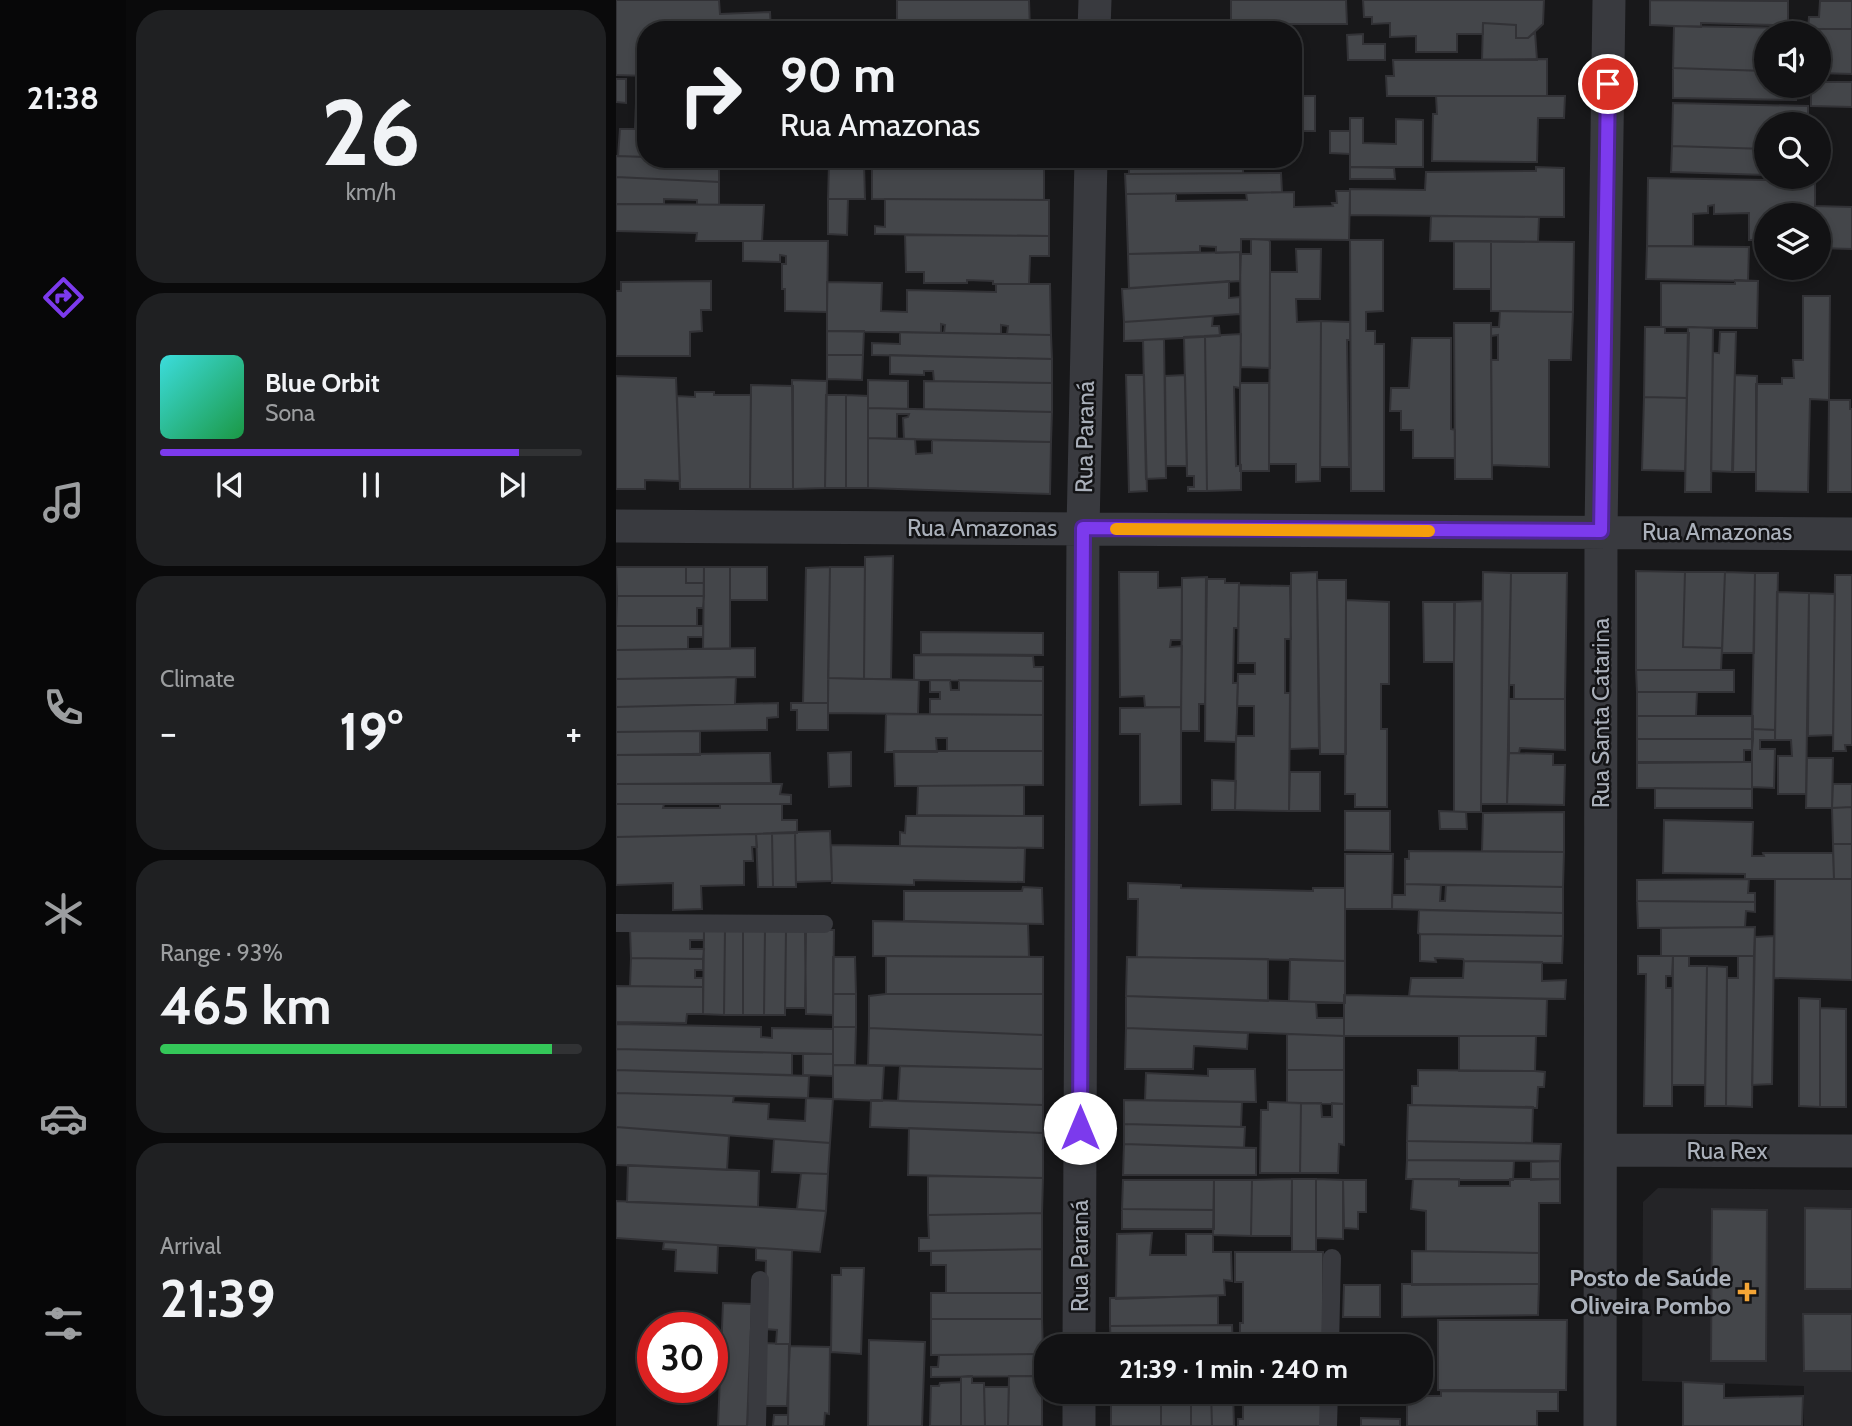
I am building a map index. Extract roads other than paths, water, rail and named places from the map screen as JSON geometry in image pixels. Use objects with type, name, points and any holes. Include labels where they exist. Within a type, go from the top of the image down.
[{"type":"street","points":[[1094,21],[1095,0]]},
{"type":"street","name":"Rua Santa Catarina","points":[[1601,1426],[1601,531],[1609,0]]},
{"type":"street","name":"Rua Paraná","points":[[1079,1334],[1083,528],[1091,168]]},
{"type":"street","name":"Rua Amazonas","points":[[616,526],[1852,534]]},
{"type":"street","name":"Rua Rex","points":[[1601,1150],[1852,1151]]},
{"type":"street","points":[[1079,1404],[1079,1426]]},
{"type":"lane","points":[[616,923],[824,924]]},
{"type":"lane","points":[[1330,1334],[1332,1258]]},
{"type":"lane","points":[[757,1426],[760,1280]]},
{"type":"lane","points":[[1328,1426],[1329,1404]]},
{"type":"place","name":"Posto de Saúde Oliveira Pombo","points":[[1747,1292]]}]
